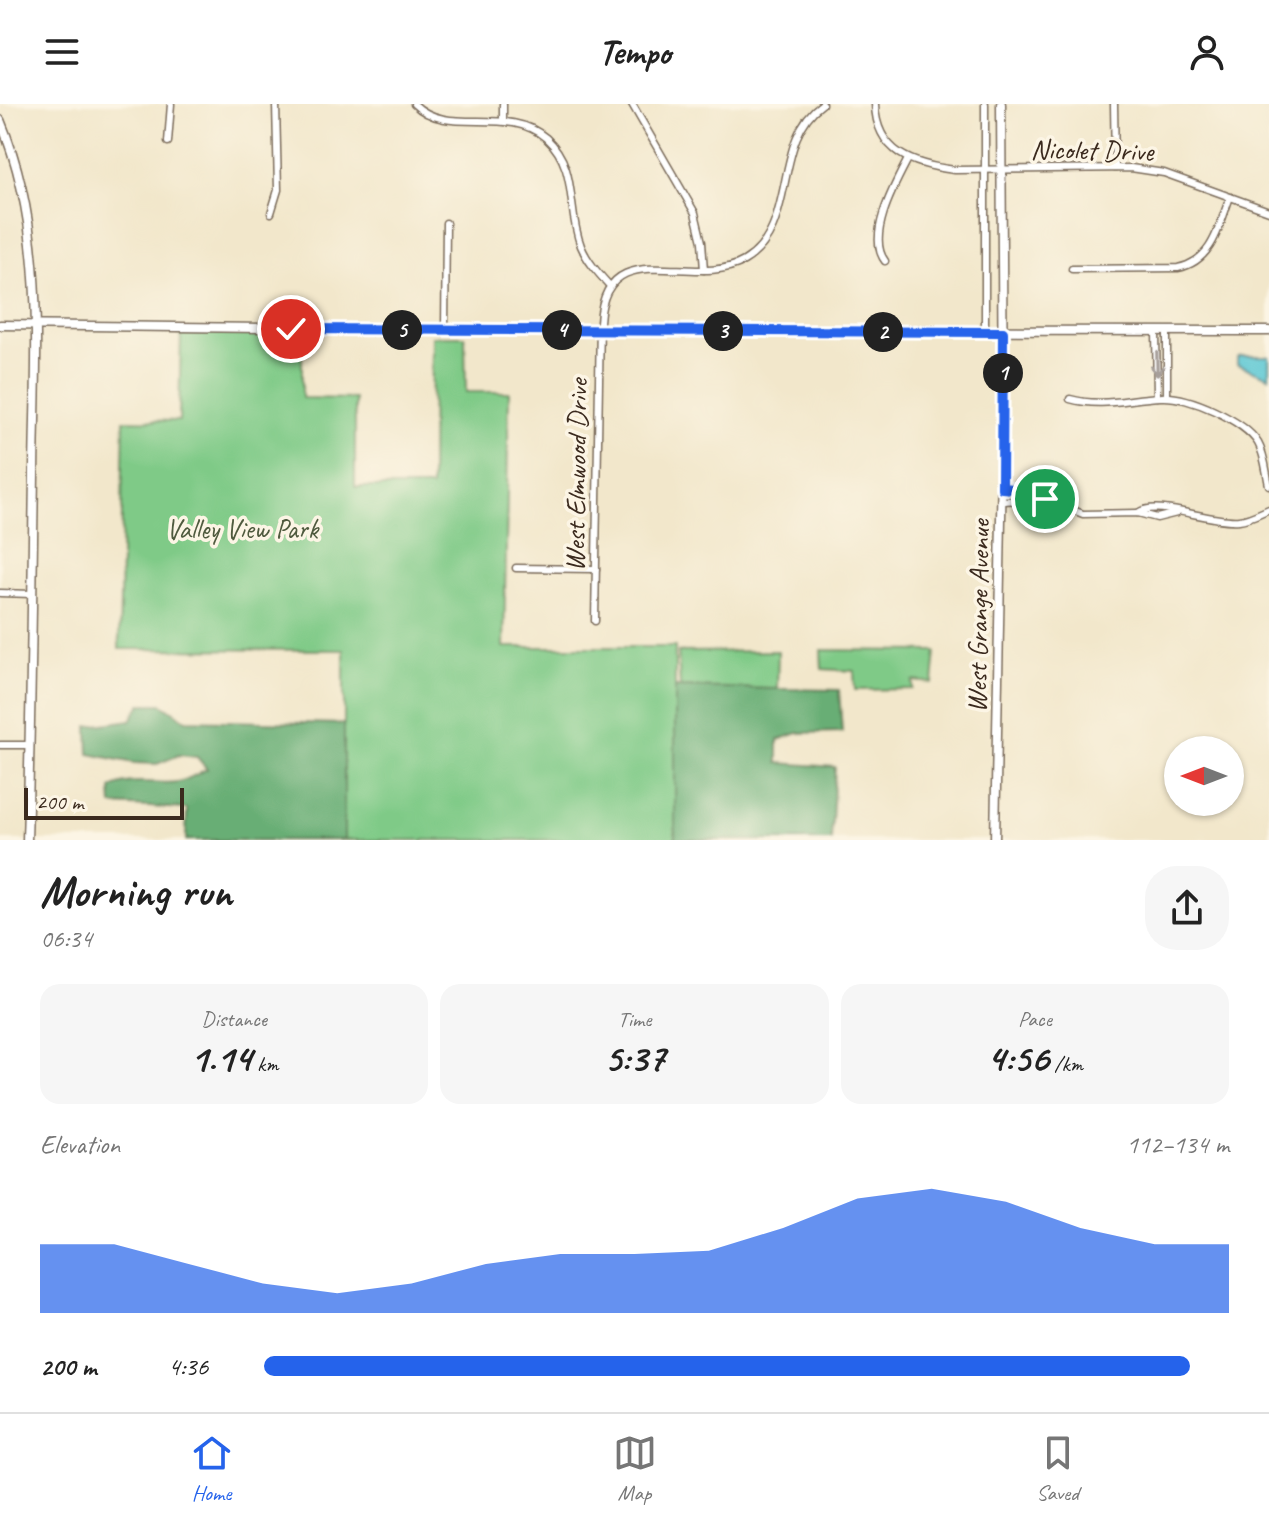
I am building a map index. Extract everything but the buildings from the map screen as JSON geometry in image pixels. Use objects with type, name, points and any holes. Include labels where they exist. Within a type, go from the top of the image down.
[{"type":"street","points":[[168,142],[171,104]]},
{"type":"street","points":[[271,213],[278,190],[276,104]]},
{"type":"street","points":[[414,104],[424,113],[443,119],[503,120],[521,123],[538,131],[557,150],[569,174],[580,245],[609,285],[621,275],[635,270],[704,270],[739,263],[760,247],[775,217],[801,130],[811,107],[822,104]]},
{"type":"street","points":[[503,104],[503,120]]},
{"type":"street","points":[[632,104],[695,213],[704,270]]},
{"type":"street","points":[[875,104],[877,123],[883,136],[908,159],[881,222],[878,246],[885,261]]},
{"type":"street","points":[[985,104],[985,332]]},
{"type":"street","name":"West Grange Avenue","points":[[995,840],[1002,501],[1001,104]]},
{"type":"street","points":[[1114,104],[1115,168]]},
{"type":"street","points":[[0,120],[30,221],[35,325],[27,840]]},
{"type":"street","name":"Nicolet Drive","points":[[908,159],[930,167],[986,170],[1115,168],[1156,171],[1269,211]]},
{"type":"street","points":[[1072,269],[1178,268],[1191,265],[1208,250],[1230,197]]},
{"type":"street","points":[[445,330],[446,223]]},
{"type":"street","name":"West Elmwood Drive","points":[[595,621],[600,330],[602,300],[609,285]]},
{"type":"street","points":[[0,325],[445,330],[1269,331]]},
{"type":"street","points":[[1156,331],[1157,397]]},
{"type":"street","points":[[1167,331],[1167,396]]},
{"type":"street","points":[[1070,399],[1109,405],[1167,396],[1206,409],[1249,431],[1260,446],[1269,485]]},
{"type":"street","points":[[1002,488],[1034,491],[1045,499],[1083,514],[1138,513],[1144,508],[1158,507],[1177,513],[1239,520],[1269,509]]},
{"type":"street","points":[[1002,501],[1045,499]]},
{"type":"street","points":[[516,568],[596,569]]},
{"type":"street","points":[[0,593],[32,594]]},
{"type":"street","points":[[0,745],[30,745]]},
{"type":"green space","name":"Valley View Park","points":[[181,331],[302,334],[302,398],[355,399],[355,487],[431,487],[432,336],[465,336],[466,392],[509,392],[504,647],[675,647],[675,840],[344,840],[344,650],[119,649],[124,420],[179,421]]},
{"type":"green space","points":[[821,650],[936,651],[933,683],[913,681],[913,689],[855,690],[854,671],[822,669]]},
{"type":"green space","points":[[778,651],[777,690],[680,687],[678,652]]},
{"type":"green space","points":[[675,687],[839,690],[842,732],[798,733],[778,740],[778,763],[835,767],[831,840],[675,840]]},
{"type":"green space","points":[[141,704],[162,704],[186,720],[344,724],[344,840],[186,840],[187,809],[112,805],[111,788],[135,782],[177,782],[207,769],[197,757],[179,755],[157,764],[89,754],[88,726],[131,720]]},
{"type":"water","points":[[1269,356],[1269,377],[1237,364],[1237,358]]},
{"type":"route","points":[[291,329],[1003,332],[1002,488],[1034,491],[1045,499]]}]
